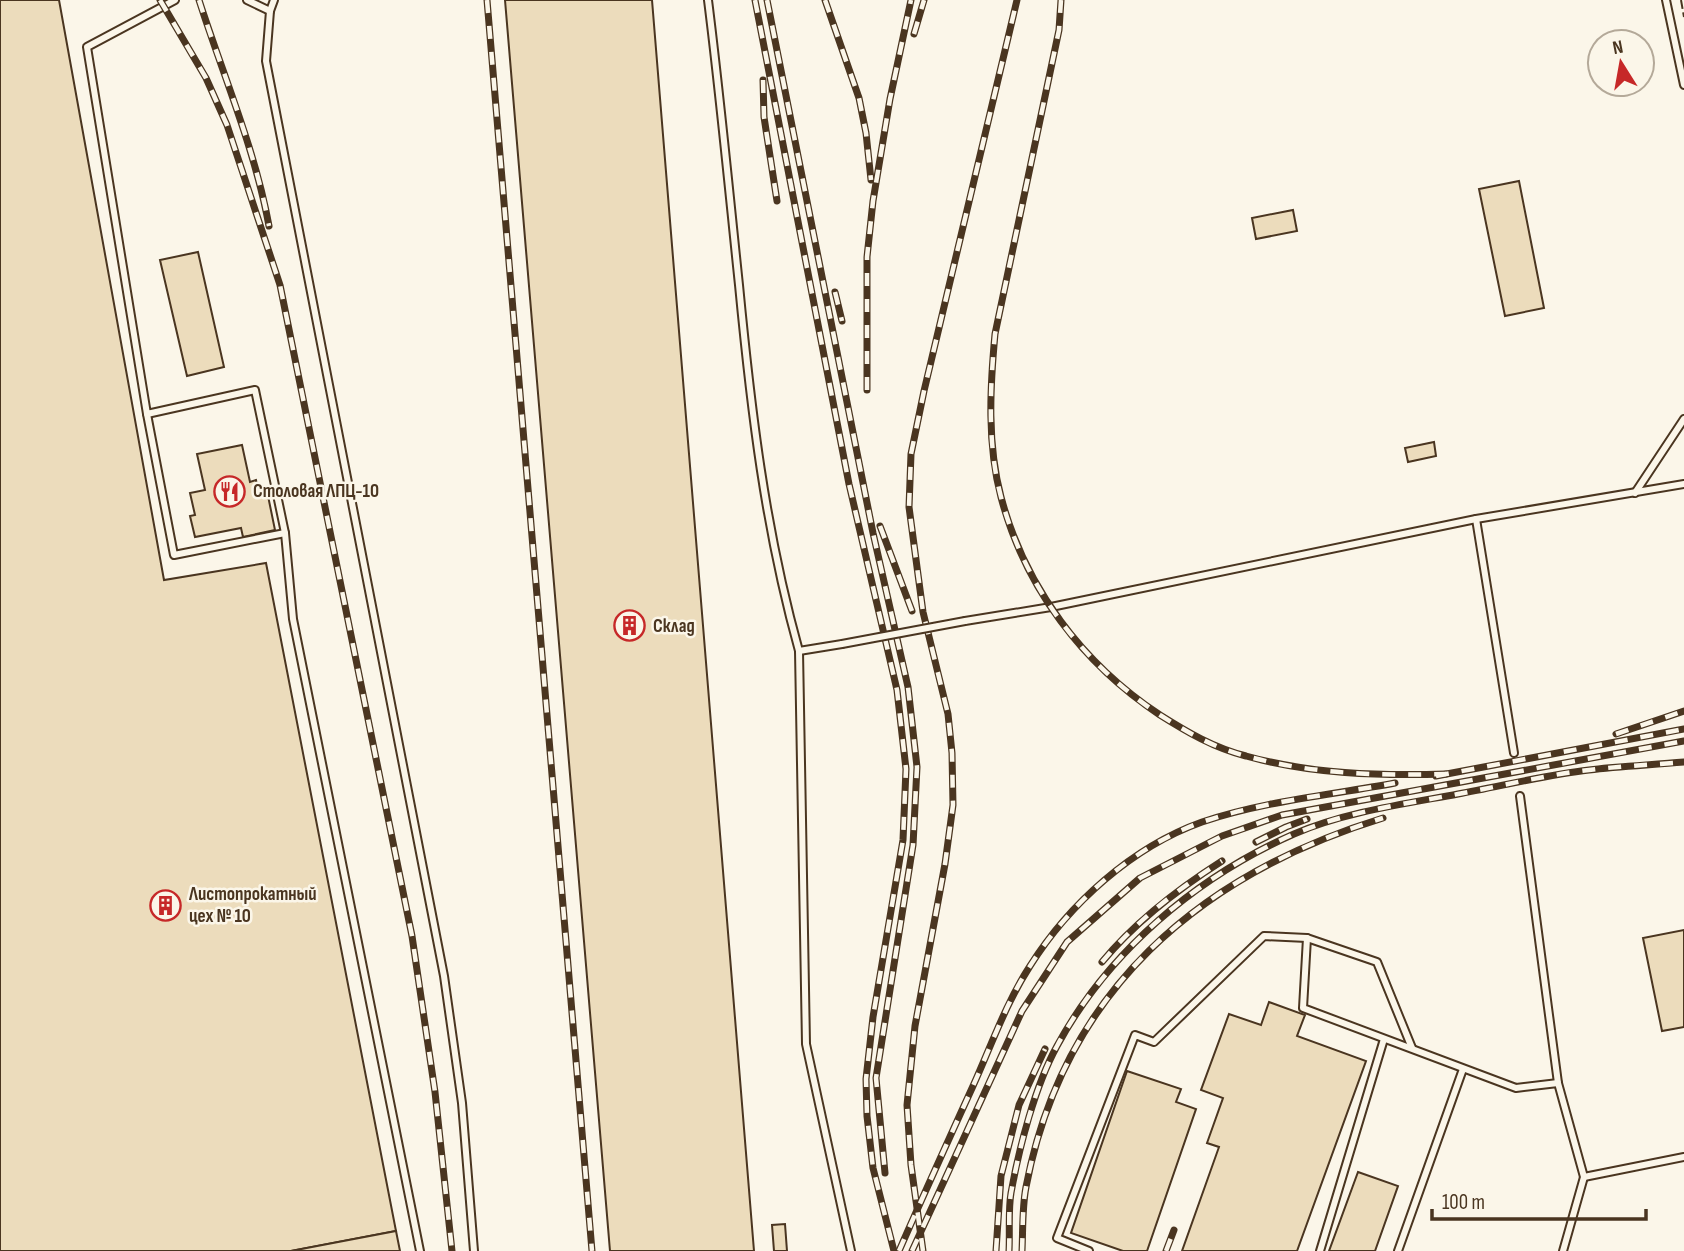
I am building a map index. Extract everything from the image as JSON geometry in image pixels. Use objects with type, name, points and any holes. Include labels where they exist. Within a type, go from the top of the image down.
[{"type":"lane","points":[[176,0],[88,47],[147,415],[174,555],[285,533]]},
{"type":"lane","points":[[247,0],[270,12]]},
{"type":"lane","points":[[274,0],[270,12],[266,61],[444,976],[462,1103],[474,1251]]},
{"type":"lane","points":[[708,0],[754,431],[774,551],[799,651],[806,1044],[851,1251]]},
{"type":"lane","points":[[1666,0],[1684,85]]},
{"type":"lane","points":[[147,415],[255,390],[285,533],[293,619],[420,1251]]},
{"type":"lane","points":[[1635,493],[1684,419]]},
{"type":"lane","points":[[799,651],[1064,604],[1476,519],[1684,484]]},
{"type":"lane","points":[[1476,519],[1514,753]]},
{"type":"lane","points":[[1520,796],[1558,1083],[1584,1177],[1563,1251]]},
{"type":"lane","points":[[1090,1251],[1057,1238],[1135,1035],[1154,1042],[1264,936],[1307,937],[1377,962],[1412,1048]]},
{"type":"lane","points":[[1307,937],[1303,1008],[1516,1088],[1558,1083]]},
{"type":"lane","points":[[1320,1251],[1384,1039]]},
{"type":"lane","points":[[1398,1251],[1463,1069]]},
{"type":"lane","points":[[1584,1177],[1684,1157]]},
{"type":"building","name":"Листопрокатный цех № 10","points":[[0,0],[59,0],[164,580],[266,563],[396,1231],[291,1251],[0,1251]]},
{"type":"building","name":"Склад","points":[[505,0],[652,0],[754,1251],[610,1251]]},
{"type":"building","points":[[1519,181],[1544,308],[1505,316],[1479,189]]},
{"type":"building","points":[[1293,210],[1297,231],[1256,239],[1252,218]]},
{"type":"building","points":[[198,252],[224,367],[187,376],[160,260]]},
{"type":"building","points":[[1434,442],[1436,456],[1408,462],[1405,448]]},
{"type":"building","name":"Столовая ЛПЦ-10","points":[[242,445],[250,482],[256,480],[259,493],[267,491],[275,530],[243,537],[241,528],[195,537],[190,516],[195,515],[190,493],[205,490],[197,454]]},
{"type":"building","points":[[1684,930],[1684,1027],[1662,1031],[1643,938]]},
{"type":"building","points":[[1269,1002],[1305,1015],[1297,1036],[1366,1061],[1297,1251],[1182,1251],[1219,1147],[1207,1143],[1223,1098],[1201,1090],[1229,1014],[1261,1025]]},
{"type":"building","points":[[1127,1071],[1181,1089],[1176,1102],[1196,1109],[1147,1251],[1123,1251],[1071,1233]]},
{"type":"building","points":[[1358,1172],[1398,1186],[1375,1251],[1329,1251]]},
{"type":"building","points":[[785,1224],[787,1251],[774,1251],[772,1225]]},
{"type":"building","points":[[396,1231],[400,1251],[291,1251]]},
{"type":"railway","points":[[160,0],[206,78],[227,125],[280,285],[412,936],[435,1092],[452,1251]]},
{"type":"railway","points":[[199,0],[256,169],[269,226]]},
{"type":"railway","points":[[487,0],[592,1251]]},
{"type":"railway","points":[[755,0],[849,484],[897,690],[906,769],[903,840],[873,1017],[866,1079],[873,1168],[894,1251]]},
{"type":"railway","points":[[767,0],[873,533],[908,687],[917,767],[913,845],[876,1078],[885,1173]]},
{"type":"railway","points":[[825,0],[859,98],[871,180]]},
{"type":"railway","points":[[867,390],[867,257],[873,201],[890,99],[911,0]]},
{"type":"railway","points":[[914,34],[924,0]]},
{"type":"railway","points":[[923,1251],[911,1165],[907,1105],[915,1026],[945,864],[953,805],[948,714],[923,612],[909,507],[911,454],[1017,0]]},
{"type":"railway","points":[[1061,0],[1059,30],[995,334],[992,375],[993,457],[1001,497],[1025,562],[1042,593],[1082,648],[1132,695],[1201,739],[1234,753],[1295,767],[1370,774],[1446,774]]},
{"type":"railway","points":[[763,80],[764,117],[777,201]]},
{"type":"railway","points":[[835,292],[842,321]]},
{"type":"railway","points":[[880,526],[912,611]]},
{"type":"railway","points":[[1616,734],[1684,711]]},
{"type":"railway","points":[[1436,776],[1684,729]]},
{"type":"railway","points":[[912,1251],[1022,1011],[1067,942],[1140,878],[1222,836],[1282,815],[1684,741]]},
{"type":"railway","points":[[1009,1251],[1010,1200],[1018,1157],[1035,1098],[1057,1046],[1102,979],[1129,949],[1189,895],[1223,872],[1294,834],[1354,814],[1556,775],[1684,762]]},
{"type":"railway","points":[[899,1251],[999,1025],[1030,966],[1063,921],[1104,880],[1151,846],[1202,822],[1273,804],[1395,783]]},
{"type":"railway","points":[[1022,1251],[1026,1187],[1044,1117],[1071,1055],[1106,1000],[1149,951],[1198,908],[1254,872],[1316,842],[1383,818]]},
{"type":"railway","points":[[1256,842],[1307,819]]},
{"type":"railway","points":[[1102,962],[1158,907],[1222,861]]},
{"type":"railway","points":[[996,1251],[1001,1176],[1019,1105],[1045,1049]]},
{"type":"railway","points":[[1166,1251],[1174,1230]]},
{"type":"fence","points":[[1681,0],[1684,17]]},
{"type":"place","name":"Столовая ЛПЦ-10","points":[[230,491]]},
{"type":"place","name":"Склад","points":[[630,626]]},
{"type":"place","name":"Листопрокатный цех № 10","points":[[166,905]]}]
